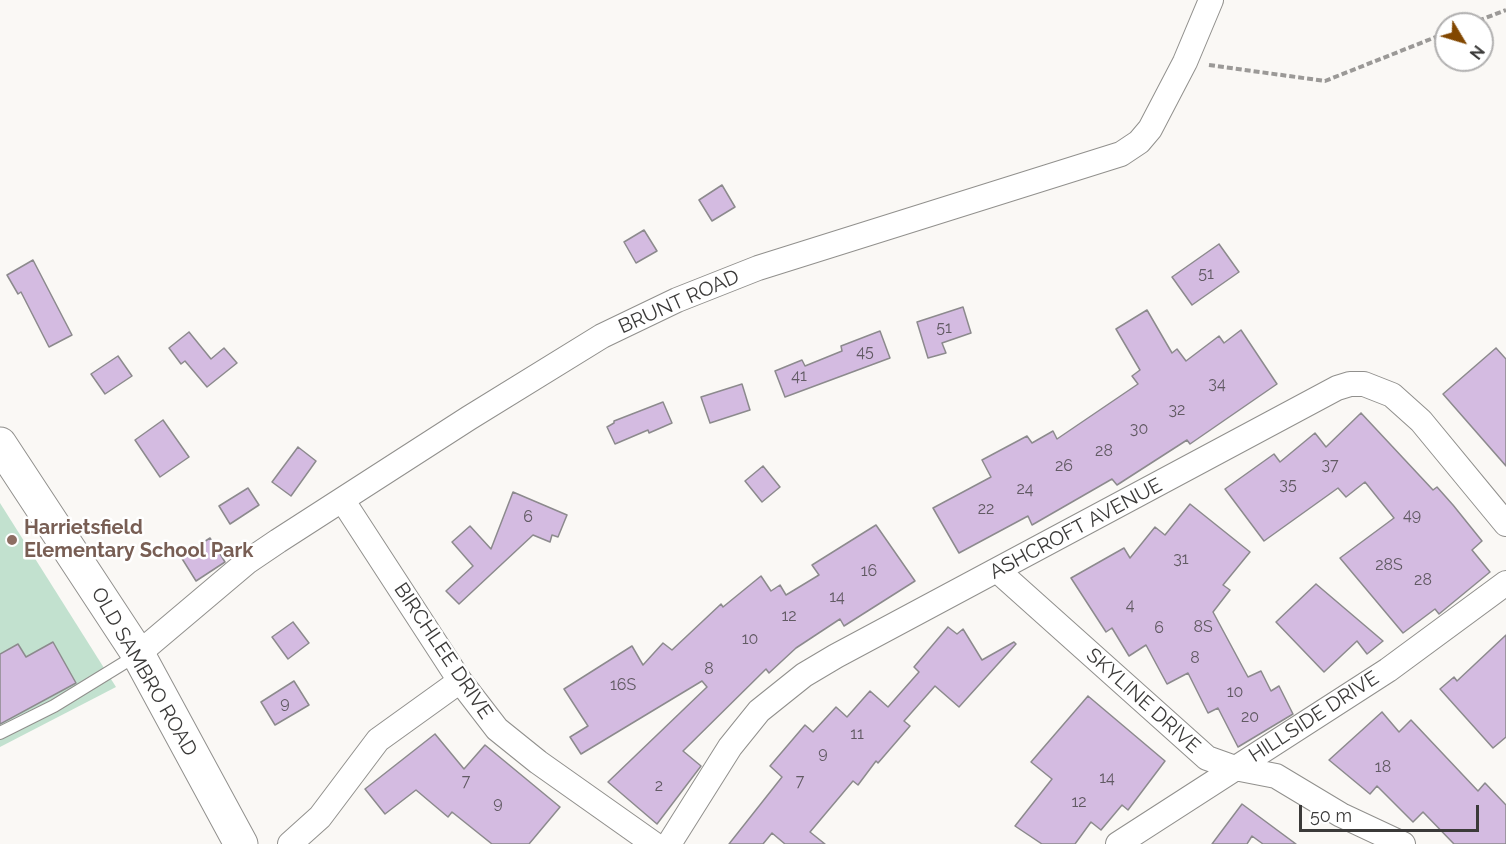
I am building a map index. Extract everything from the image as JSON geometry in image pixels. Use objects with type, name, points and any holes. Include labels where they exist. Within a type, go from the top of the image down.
[{"type":"main road","name":"OLD SAMBRO ROAD","points":[[0,444],[138,654],[241,844]]},
{"type":"street","name":"BRUNT ROAD","points":[[138,654],[247,562],[469,418],[602,336],[678,300],[758,268],[1121,154],[1139,142],[1150,129],[1185,62],[1211,0]]},
{"type":"street","name":"ASHCROFT AVENUE","points":[[669,844],[730,747],[759,711],[804,675],[1337,388],[1350,384],[1364,384],[1392,395],[1421,421],[1506,524]]},
{"type":"street","name":"BIRCHLEE DRIVE","points":[[343,501],[460,681],[497,729],[518,747],[654,844]]},
{"type":"street","name":"SKYLINE DRIVE","points":[[998,571],[1207,758],[1235,768],[1276,776],[1341,815],[1403,844]]},
{"type":"street","name":"HILLSIDE DRIVE","points":[[1118,844],[1388,670],[1506,583]]},
{"type":"street","points":[[290,844],[320,817],[378,740],[460,681]]},
{"type":"lane","points":[[0,733],[54,706],[138,654]]},
{"type":"path","points":[[1185,62],[1325,81],[1434,38]]},
{"type":"green space","points":[[0,503],[116,687],[0,747]]},
{"type":"building","points":[[722,185],[735,207],[712,221],[699,200]]},
{"type":"building","points":[[644,230],[657,251],[636,263],[624,242]]},
{"type":"building","points":[[1219,244],[1239,272],[1192,305],[1172,277]]},
{"type":"building","points":[[33,260],[72,335],[49,347],[21,292],[18,294],[7,275]]},
{"type":"building","points":[[963,307],[971,333],[942,343],[946,353],[928,358],[917,322]]},
{"type":"building","points":[[1147,310],[1172,353],[1177,349],[1186,361],[1219,336],[1224,343],[1241,330],[1277,384],[1190,444],[1187,440],[1117,485],[1112,479],[1032,525],[1028,516],[959,553],[933,508],[991,477],[982,460],[1027,436],[1032,443],[1053,431],[1057,439],[1138,384],[1132,376],[1140,370],[1116,329]]},
{"type":"building","points":[[880,331],[890,358],[785,397],[775,371],[802,360],[805,366],[842,351],[841,346]]},
{"type":"building","points":[[189,332],[211,359],[224,348],[237,363],[207,387],[185,361],[181,364],[169,348]]},
{"type":"building","points":[[1496,348],[1506,359],[1506,466],[1443,394]]},
{"type":"building","points":[[118,356],[132,376],[105,394],[91,374]]},
{"type":"building","points":[[742,384],[750,410],[710,423],[701,397]]},
{"type":"building","points":[[663,402],[672,423],[615,444],[607,427],[614,421]]},
{"type":"building","points":[[1361,413],[1433,490],[1437,487],[1453,505],[1482,541],[1472,550],[1490,572],[1439,614],[1435,609],[1403,633],[1340,558],[1394,518],[1365,482],[1346,497],[1338,488],[1264,541],[1225,489],[1274,454],[1280,462],[1315,433],[1326,447]]},
{"type":"building","points":[[163,420],[189,457],[160,477],[135,440]]},
{"type":"building","points":[[298,447],[316,461],[291,496],[272,482]]},
{"type":"building","points":[[763,466],[780,487],[762,502],[745,481]]},
{"type":"building","points":[[248,488],[259,505],[230,524],[219,506]]},
{"type":"building","points":[[513,492],[567,515],[558,537],[552,535],[550,542],[533,535],[459,604],[446,591],[473,566],[452,542],[470,526],[491,549]]},
{"type":"building","points":[[1190,504],[1250,552],[1223,585],[1230,590],[1213,612],[1248,677],[1261,671],[1271,691],[1279,686],[1293,714],[1238,747],[1218,708],[1208,713],[1188,673],[1167,684],[1146,645],[1129,656],[1112,628],[1106,632],[1071,578],[1124,548],[1130,558],[1155,527],[1165,535]]},
{"type":"building","points":[[876,525],[915,581],[844,626],[840,619],[796,648],[769,673],[766,669],[683,751],[701,766],[657,824],[608,782],[707,687],[702,681],[581,754],[570,737],[588,726],[564,689],[632,646],[643,665],[663,643],[672,650],[721,604],[723,607],[761,576],[771,591],[780,585],[786,595],[819,575],[812,565]]},
{"type":"building","points":[[210,538],[225,562],[196,581],[181,557]]},
{"type":"building","points":[[1316,584],[1383,641],[1367,654],[1357,641],[1324,672],[1276,622]]},
{"type":"building","points":[[293,622],[309,643],[288,659],[272,637]]},
{"type":"building","points":[[948,627],[957,634],[963,629],[982,660],[1014,642],[1016,644],[959,707],[935,686],[904,721],[910,726],[878,763],[876,761],[858,785],[853,781],[810,832],[825,844],[785,844],[772,833],[763,844],[729,844],[782,777],[770,766],[805,725],[813,732],[836,707],[847,717],[870,691],[888,707],[919,672],[914,667]]},
{"type":"building","points":[[1506,635],[1506,737],[1493,748],[1440,689],[1454,677],[1457,681]]},
{"type":"building","points":[[53,642],[76,683],[0,724],[0,654],[18,644],[26,657]]},
{"type":"building","points":[[294,681],[309,705],[275,725],[261,702]]},
{"type":"building","points":[[1088,696],[1165,761],[1128,810],[1122,805],[1101,830],[1091,822],[1075,844],[1042,844],[1015,826],[1052,779],[1031,762]]},
{"type":"building","points":[[1382,712],[1399,732],[1411,720],[1478,791],[1485,783],[1506,805],[1506,844],[1454,844],[1423,812],[1413,822],[1377,786],[1370,794],[1329,760]]},
{"type":"building","points":[[435,734],[464,769],[485,745],[560,807],[529,844],[492,844],[452,812],[448,817],[416,790],[385,814],[365,789]]},
{"type":"building","points":[[1242,804],[1296,844],[1263,844],[1252,836],[1247,844],[1212,844]]},
{"type":"place","name":"Harrietsfield Elementary School Park","points":[[12,540]]}]
